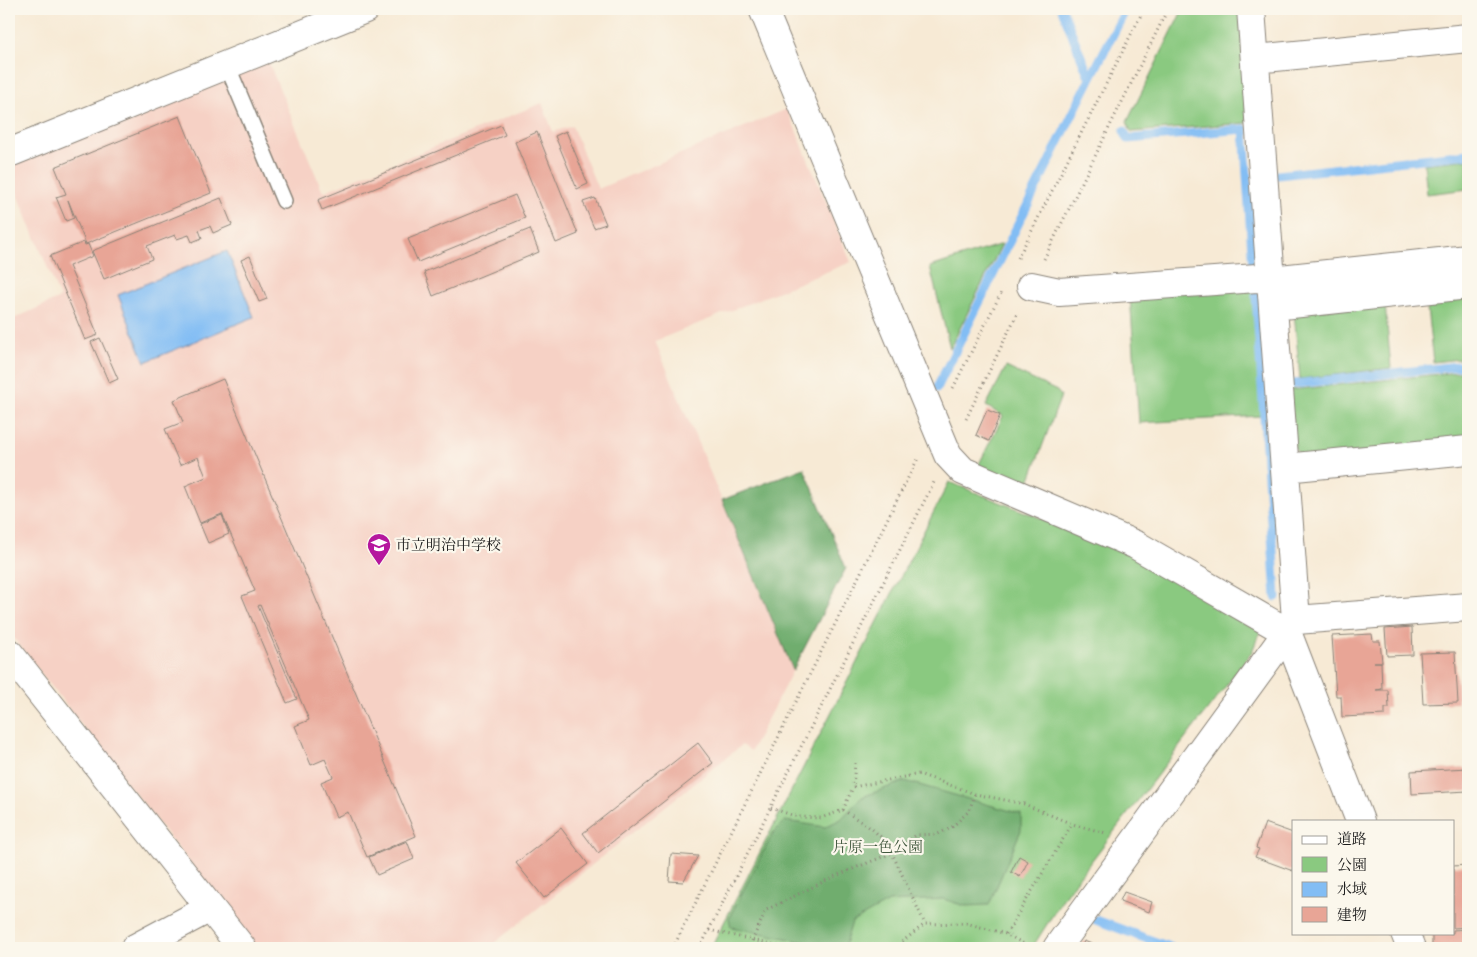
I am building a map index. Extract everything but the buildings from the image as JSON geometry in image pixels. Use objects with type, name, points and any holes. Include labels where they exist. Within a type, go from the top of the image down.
[{"type":"street","points":[[9,153],[365,9]]},
{"type":"street","points":[[763,9],[948,455],[963,471],[1136,545],[1291,626],[1468,607]]},
{"type":"street","points":[[1251,9],[1284,468],[1291,626],[1360,820]]},
{"type":"street","points":[[1255,59],[1468,38]]},
{"type":"street","points":[[1271,288],[1468,260]]},
{"type":"street","points":[[1017,278],[1059,292],[1468,285]]},
{"type":"street","points":[[1284,468],[1468,450]]},
{"type":"street","points":[[1057,948],[1291,626]]},
{"type":"street","points":[[9,653],[242,948]]},
{"type":"street","points":[[135,948],[210,908]]},
{"type":"street","points":[[1405,934],[1410,948]]},
{"type":"lane","points":[[227,65],[284,201]]},
{"type":"path","points":[[673,948],[935,424],[1017,278],[1144,9]]},
{"type":"path","points":[[771,808],[798,817],[821,818],[844,810],[853,788],[855,763]]},
{"type":"path","points":[[853,788],[919,774],[975,794],[1024,804],[1072,824],[1135,841]]},
{"type":"path","points":[[752,941],[766,910],[833,877],[892,853],[916,835],[938,834],[952,827],[969,811],[975,794]]},
{"type":"path","points":[[844,810],[872,828],[882,838],[892,853],[925,924]]},
{"type":"path","points":[[1006,934],[1072,824]]},
{"type":"path","points":[[894,948],[925,924],[966,923],[1006,934],[1033,948]]},
{"type":"path","points":[[709,930],[787,948]]},
{"type":"shaded area","name":"市立明治中学校","points":[[268,61],[323,192],[542,103],[553,132],[572,126],[598,189],[787,109],[851,262],[655,341],[793,670],[751,751],[742,745],[488,948],[256,948],[9,632],[9,321],[60,298],[9,173],[9,167]]},
{"type":"green space","points":[[1183,9],[1240,9],[1247,123],[1131,132],[1127,122]]},
{"type":"green space","points":[[1468,159],[1468,189],[1427,194],[1424,164]]},
{"type":"green space","points":[[1002,244],[950,348],[930,267]]},
{"type":"green space","points":[[1253,287],[1261,416],[1139,423],[1130,295]]},
{"type":"green space","points":[[1468,295],[1468,358],[1433,362],[1426,299]]},
{"type":"green space","points":[[1385,304],[1391,368],[1300,379],[1294,312]]},
{"type":"green space","points":[[1006,367],[1057,391],[1061,396],[1027,487],[978,466],[1003,416],[986,406]]},
{"type":"green space","points":[[1468,371],[1468,442],[1304,459],[1294,448],[1290,390]]},
{"type":"green space","points":[[804,468],[846,568],[793,670],[722,500]]},
{"type":"green space","name":"片原一色公園","points":[[949,482],[1129,553],[1261,629],[1252,652],[1066,894],[1032,948],[711,948]]},
{"type":"green space","points":[[905,781],[1021,814],[1021,830],[989,905],[965,906],[943,899],[889,902],[852,922],[844,948],[819,945],[731,927],[729,918],[773,833],[785,821],[825,827],[841,819],[862,797]]},
{"type":"water","points":[[227,251],[254,317],[145,362],[118,295]]},
{"type":"waterway","points":[[937,388],[1090,79],[1062,9]]},
{"type":"waterway","points":[[1090,79],[1126,9]]},
{"type":"waterway","points":[[1124,131],[1128,139],[1244,129],[1253,268]]},
{"type":"waterway","points":[[1278,175],[1468,154]]},
{"type":"waterway","points":[[1256,296],[1276,597]]},
{"type":"waterway","points":[[1294,384],[1468,365]]},
{"type":"waterway","points":[[1096,920],[1172,948]]},
{"type":"place","name":"市立明治中学校","points":[[379,566]]}]
